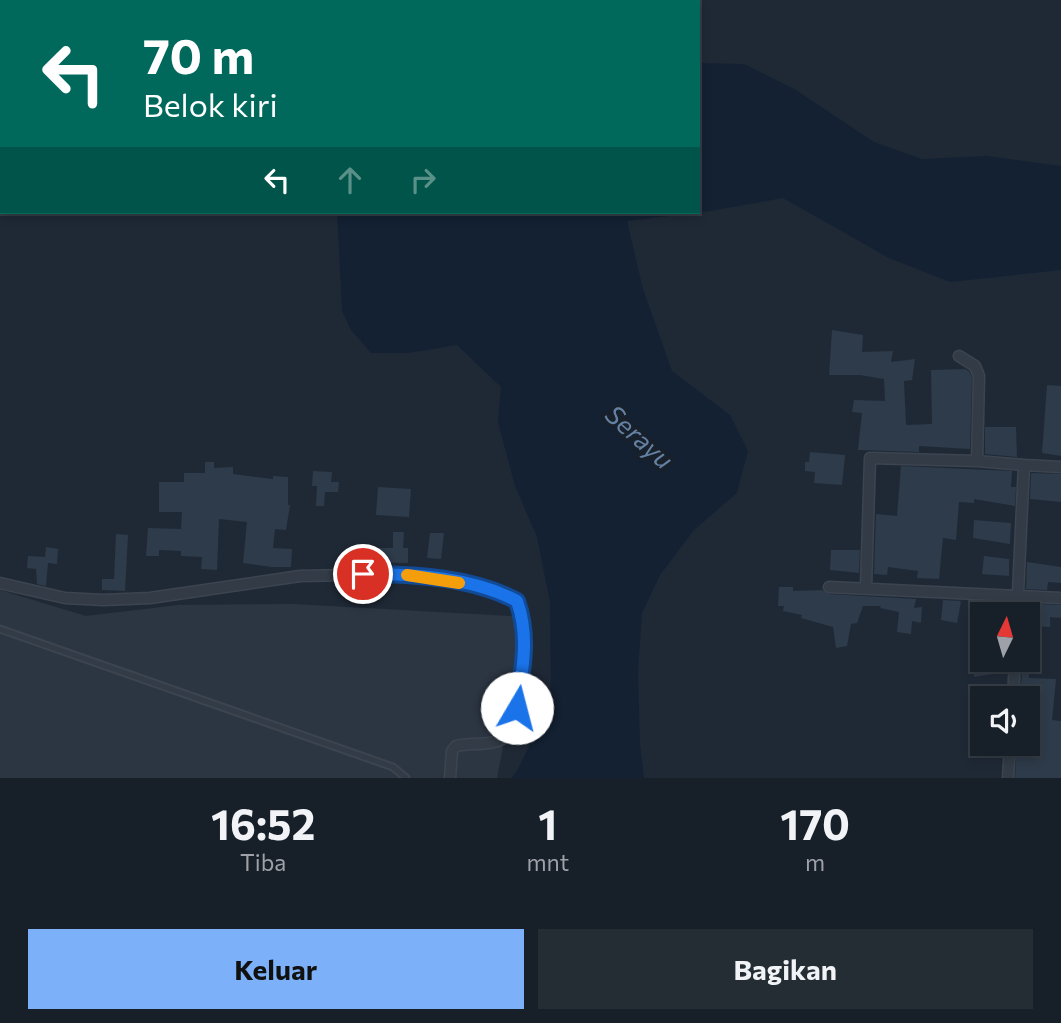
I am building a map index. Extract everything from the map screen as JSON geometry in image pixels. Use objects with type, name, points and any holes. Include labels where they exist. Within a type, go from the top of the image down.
[{"type":"street","points":[[959,356],[975,366],[978,372],[977,461]]},
{"type":"street","points":[[866,587],[870,458],[1061,467]]},
{"type":"street","points":[[1018,602],[1024,465]]},
{"type":"street","points":[[0,583],[65,597],[103,600],[150,598],[300,576],[403,574],[461,583],[507,596],[517,601],[524,621],[525,648],[513,727],[498,743],[456,746],[452,751],[450,778]]},
{"type":"street","points":[[829,587],[1061,598]]},
{"type":"street","points":[[1008,778],[1009,756]]},
{"type":"lane","points":[[0,629],[393,767],[406,778]]},
{"type":"shaded area","points":[[0,590],[86,616],[178,605],[293,604],[528,617],[497,778],[0,778]]},
{"type":"water","points":[[700,63],[744,64],[796,90],[874,142],[922,159],[987,156],[1061,166],[1061,270],[950,282],[889,258],[783,198],[700,212]]},
{"type":"water","name":"Serayu","points":[[337,214],[685,214],[627,221],[643,289],[672,371],[730,415],[748,451],[737,493],[694,530],[660,575],[642,613],[638,672],[644,778],[511,778],[551,702],[550,602],[537,537],[515,486],[498,422],[501,387],[457,345],[408,353],[371,353],[351,330],[342,311]]},
{"type":"building","points":[[832,330],[863,335],[862,352],[893,351],[891,362],[915,359],[912,380],[904,381],[906,425],[932,424],[931,370],[969,371],[972,377],[970,449],[919,446],[919,452],[858,450],[862,413],[852,412],[854,400],[885,401],[884,379],[860,375],[829,375]]},
{"type":"building","points":[[1047,385],[1061,386],[1061,456],[1042,453]]},
{"type":"building","points":[[985,427],[1016,427],[1017,457],[985,454]]},
{"type":"building","points":[[810,452],[845,455],[842,485],[814,483],[815,472],[805,471],[805,462],[809,462]]},
{"type":"building","points":[[205,462],[214,462],[214,468],[233,467],[233,474],[273,479],[273,476],[288,477],[290,505],[286,530],[275,529],[273,548],[292,549],[291,567],[243,563],[247,522],[219,519],[217,570],[201,569],[202,557],[181,556],[181,551],[159,550],[159,556],[146,556],[148,528],[181,529],[182,512],[159,512],[159,482],[184,482],[184,473],[205,473]]},
{"type":"building","points":[[901,466],[1012,471],[1011,487],[1016,487],[1015,506],[974,499],[974,503],[959,502],[956,540],[943,538],[939,579],[917,578],[918,571],[888,567],[887,575],[874,574],[876,514],[897,516]]},
{"type":"building","points":[[313,471],[332,472],[331,482],[339,482],[338,492],[325,492],[324,506],[316,506],[317,486],[312,486]]},
{"type":"building","points":[[1031,473],[1061,474],[1061,502],[1030,499]]},
{"type":"building","points":[[378,487],[411,489],[409,517],[376,515]]},
{"type":"building","points":[[974,520],[1011,523],[1010,544],[973,538]]},
{"type":"building","points":[[393,532],[404,532],[403,548],[408,548],[408,563],[357,562],[357,548],[393,548]]},
{"type":"building","points":[[430,533],[444,533],[441,559],[427,558]]},
{"type":"building","points":[[116,534],[128,535],[125,591],[102,590],[102,579],[114,579]]},
{"type":"building","points":[[46,547],[58,549],[57,564],[48,563],[46,586],[37,584],[36,569],[27,568],[28,556],[45,557]]},
{"type":"building","points":[[831,550],[860,550],[859,573],[830,570]]},
{"type":"building","points":[[984,556],[1009,559],[1009,576],[982,574]]},
{"type":"building","points":[[1027,562],[1061,567],[1061,583],[1048,582],[1047,590],[1026,589]]},
{"type":"building","points":[[779,587],[793,587],[793,591],[822,590],[829,594],[916,599],[914,608],[922,607],[921,623],[912,621],[911,634],[897,632],[899,612],[880,608],[881,606],[863,606],[857,623],[851,624],[847,646],[836,648],[833,627],[801,618],[802,615],[783,611],[784,606],[778,606]]},
{"type":"building","points":[[943,600],[961,601],[957,623],[941,620]]},
{"type":"building","points":[[1040,604],[1061,605],[1061,618],[1050,617],[1050,627],[1040,626]]},
{"type":"building","points":[[974,672],[994,674],[974,677]]},
{"type":"building","points":[[1022,673],[1029,673],[1029,678],[1056,679],[1052,720],[1061,721],[1061,778],[1015,778],[1016,756],[1040,756],[1040,686],[1021,686]]},
{"type":"slow traffic","points":[[407,575],[459,583]]},
{"type":"route","points":[[363,574],[403,574],[461,583],[494,591],[517,601],[524,621],[525,648],[517,708]]}]
